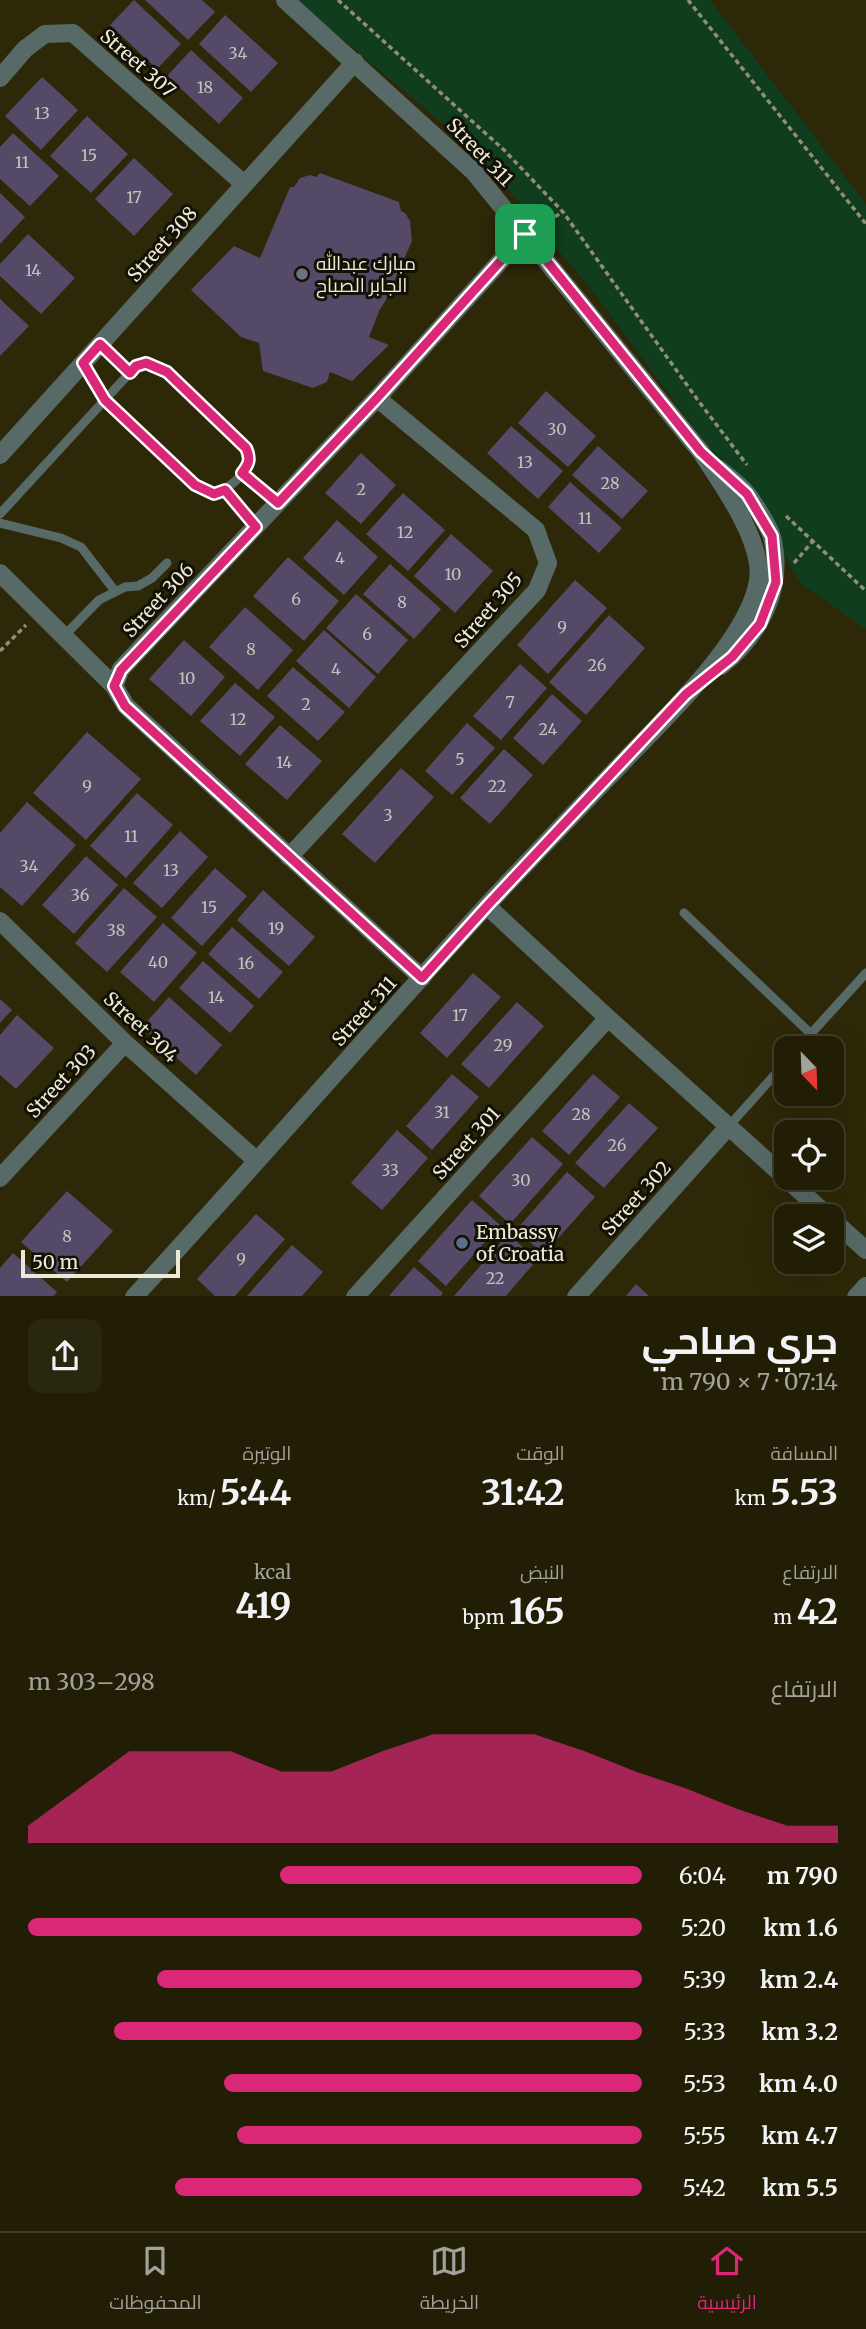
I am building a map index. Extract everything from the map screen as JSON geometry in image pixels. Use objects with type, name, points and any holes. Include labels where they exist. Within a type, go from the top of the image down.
[{"type":"street","name":"Street 311","points":[[144,1293],[257,1161],[487,906],[686,694],[724,649],[748,614],[758,579],[754,544],[733,502],[701,452],[525,234],[474,172],[285,0]]},
{"type":"street","name":"Street 307","points":[[0,78],[25,49],[45,34],[73,33],[244,184]]},
{"type":"street","name":"Street 308","points":[[0,455],[355,62]]},
{"type":"street","name":"Street 306","points":[[114,686],[121,670],[377,398],[525,234]]},
{"type":"street","name":"Street 305","points":[[289,857],[537,590],[548,563],[536,530],[377,398]]},
{"type":"street","points":[[0,573],[114,686],[125,706],[422,978]]},
{"type":"street","points":[[487,906],[814,1204]]},
{"type":"street","name":"Street 304","points":[[0,921],[125,1043],[257,1161]]},
{"type":"street","name":"Street 301","points":[[356,1296],[608,1018]]},
{"type":"street","name":"Street 303","points":[[0,1178],[125,1043]]},
{"type":"street","name":"Street 302","points":[[577,1296],[728,1127]]},
{"type":"street","points":[[844,1230],[866,1250]]},
{"type":"lane","points":[[100,344],[130,373]]},
{"type":"lane","points":[[0,514],[105,400],[130,373],[136,366],[146,363],[167,372],[246,448],[250,457],[248,466],[225,490],[214,494],[195,485],[105,400],[83,363]]},
{"type":"lane","points":[[242,473],[278,503]]},
{"type":"lane","points":[[225,490],[256,527]]},
{"type":"lane","points":[[0,523],[61,538],[81,547],[115,591]]},
{"type":"lane","points":[[64,637],[87,610],[115,591],[138,586],[152,578],[167,563]]},
{"type":"lane","points":[[684,913],[811,1034],[866,972]]},
{"type":"lane","points":[[728,1127],[774,1075]]},
{"type":"path","points":[[338,0],[504,150],[563,212],[696,399],[753,474]]},
{"type":"path","points":[[688,0],[866,224]]},
{"type":"path","points":[[525,234],[563,212]]},
{"type":"path","points":[[786,516],[866,591]]},
{"type":"path","points":[[0,651],[38,613]]},
{"type":"green space","points":[[296,0],[710,0],[866,204],[866,629],[801,584],[781,549],[594,293],[479,154]]},
{"type":"building","points":[[134,0],[181,44],[157,69],[110,25]]},
{"type":"building","points":[[145,0],[202,0],[215,12],[188,40]]},
{"type":"building","points":[[225,15],[278,63],[251,92],[199,44]]},
{"type":"building","points":[[191,50],[243,98],[219,124],[167,76]]},
{"type":"building","points":[[42,77],[78,110],[41,150],[5,116]]},
{"type":"building","points":[[87,116],[128,154],[91,193],[50,156]]},
{"type":"building","points":[[13,133],[59,176],[30,206],[0,179],[0,147]]},
{"type":"building","points":[[134,158],[173,194],[134,236],[95,199]]},
{"type":"building","name":"مبارك عبدالله الجابر الصباح","points":[[320,173],[399,202],[401,211],[410,221],[412,241],[369,337],[389,345],[352,381],[330,372],[327,382],[313,388],[263,371],[259,343],[241,337],[191,290],[234,246],[260,258],[290,187],[294,187],[300,178],[310,175],[316,177]]},
{"type":"building","points":[[0,193],[25,217],[0,244]]},
{"type":"building","points":[[28,234],[75,278],[41,314],[0,276],[0,264]]},
{"type":"building","points":[[0,299],[29,326],[0,356]]},
{"type":"building","points":[[546,391],[596,436],[568,467],[518,423]]},
{"type":"building","points":[[511,426],[563,471],[538,499],[487,453]]},
{"type":"building","points":[[598,446],[648,491],[622,519],[572,475]]},
{"type":"building","points":[[361,453],[396,485],[361,524],[325,493]]},
{"type":"building","points":[[570,482],[622,528],[599,553],[548,507]]},
{"type":"building","points":[[403,493],[445,530],[408,571],[366,534]]},
{"type":"building","points":[[337,520],[378,557],[344,595],[303,558]]},
{"type":"building","points":[[451,534],[493,571],[455,613],[414,576]]},
{"type":"building","points":[[288,557],[339,601],[304,641],[253,596]]},
{"type":"building","points":[[390,564],[441,609],[414,639],[363,594]]},
{"type":"building","points":[[575,580],[607,608],[548,674],[517,645]]},
{"type":"building","points":[[356,594],[408,640],[378,674],[326,628]]},
{"type":"building","points":[[245,607],[293,650],[258,690],[209,647]]},
{"type":"building","points":[[609,615],[645,648],[586,715],[549,682]]},
{"type":"building","points":[[324,630],[376,677],[349,708],[296,661]]},
{"type":"building","points":[[184,640],[225,677],[191,716],[149,679]]},
{"type":"building","points":[[520,664],[547,688],[501,740],[473,716]]},
{"type":"building","points":[[293,667],[345,712],[318,741],[267,696]]},
{"type":"building","points":[[235,683],[275,717],[240,756],[200,721]]},
{"type":"building","points":[[552,694],[582,721],[543,765],[513,738]]},
{"type":"building","points":[[467,723],[495,748],[452,795],[425,771]]},
{"type":"building","points":[[280,725],[322,761],[287,800],[245,764]]},
{"type":"building","points":[[87,732],[141,779],[86,840],[33,793]]},
{"type":"building","points":[[504,749],[533,775],[490,824],[460,798]]},
{"type":"building","points":[[401,768],[434,797],[375,863],[342,834]]},
{"type":"building","points":[[137,793],[173,825],[126,878],[90,846]]},
{"type":"building","points":[[27,802],[76,845],[22,906],[0,887],[0,833]]},
{"type":"building","points":[[180,831],[208,857],[162,908],[133,883]]},
{"type":"building","points":[[86,856],[118,885],[74,934],[42,905]]},
{"type":"building","points":[[215,868],[247,896],[202,946],[171,918]]},
{"type":"building","points":[[124,888],[157,917],[107,972],[75,943]]},
{"type":"building","points":[[263,890],[315,937],[289,966],[237,920]]},
{"type":"building","points":[[163,923],[197,953],[154,1002],[120,972]]},
{"type":"building","points":[[232,927],[283,972],[259,999],[208,954]]},
{"type":"building","points":[[203,961],[254,1006],[230,1033],[179,988]]},
{"type":"building","points":[[473,973],[501,997],[447,1058],[420,1033]]},
{"type":"building","points":[[169,997],[222,1045],[196,1075],[142,1027]]},
{"type":"building","points":[[0,999],[12,1010],[0,1023]]},
{"type":"building","points":[[517,1002],[544,1026],[489,1088],[461,1064]]},
{"type":"building","points":[[17,1015],[54,1048],[16,1089],[0,1075],[0,1035]]},
{"type":"building","points":[[452,1074],[479,1097],[432,1150],[406,1126]]},
{"type":"building","points":[[593,1074],[620,1097],[569,1155],[542,1131]]},
{"type":"building","points":[[629,1103],[658,1128],[604,1188],[575,1163]]},
{"type":"building","points":[[397,1130],[428,1158],[382,1210],[351,1183]]},
{"type":"building","points":[[532,1137],[563,1164],[510,1224],[479,1196]]},
{"type":"building","points":[[567,1172],[595,1197],[544,1254],[516,1230]]},
{"type":"building","points":[[67,1191],[113,1231],[67,1282],[21,1242]]},
{"type":"building","points":[[472,1200],[500,1225],[446,1286],[418,1261]]},
{"type":"building","points":[[256,1214],[285,1239],[235,1296],[215,1296],[197,1279]]},
{"type":"building","points":[[508,1234],[537,1260],[506,1296],[454,1296]]},
{"type":"building","points":[[292,1245],[323,1272],[302,1296],[247,1296]]},
{"type":"building","points":[[13,1253],[57,1292],[54,1296],[0,1296],[0,1268]]},
{"type":"building","points":[[414,1267],[443,1293],[441,1296],[389,1296]]},
{"type":"building","points":[[636,1284],[649,1296],[626,1296]]},
{"type":"place","name":"مبارك عبدالله الجابر الصباح","points":[[302,274]]},
{"type":"place","name":"Embassy of Croatia","points":[[462,1243]]},
{"type":"route","points":[[525,234],[701,452],[747,494],[772,536],[776,582],[760,624],[732,657],[686,694],[422,978],[125,706],[114,686],[121,670],[256,527],[225,490],[214,494],[195,485],[105,400],[83,363],[100,344],[130,373],[136,366],[146,363],[167,372],[246,448],[250,457],[248,466],[242,473],[278,503],[525,234]]}]
